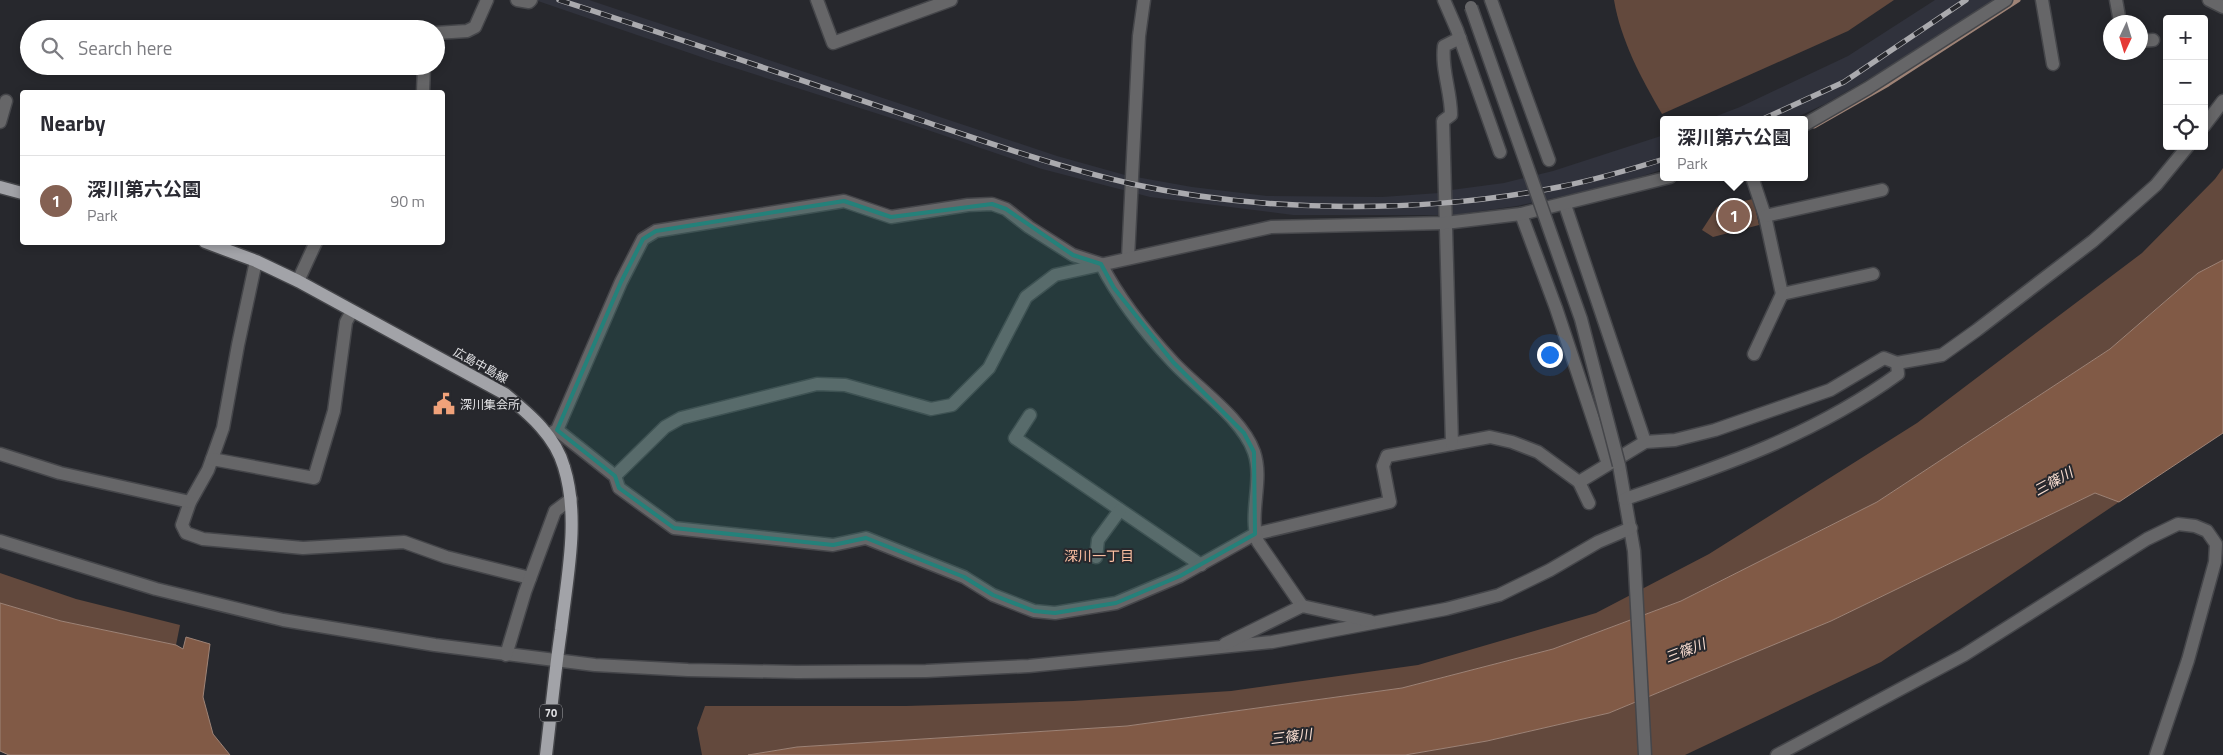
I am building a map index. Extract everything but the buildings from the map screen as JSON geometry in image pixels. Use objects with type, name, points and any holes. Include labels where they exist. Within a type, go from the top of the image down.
[{"type":"main road","points":[[0,187],[20,192]]},
{"type":"main road","name":"広島中島線","points":[[214,245],[256,261],[298,281],[504,394],[553,432],[564,465],[571,499],[571,536],[546,755]]},
{"type":"street","points":[[445,32],[467,31],[475,27],[487,0]]},
{"type":"street","points":[[516,0],[529,2],[531,0]]},
{"type":"street","points":[[816,0],[833,43],[952,0]]},
{"type":"street","points":[[1128,258],[1139,36],[1144,0]]},
{"type":"street","points":[[1444,0],[1460,38],[1500,152]]},
{"type":"street","points":[[1490,0],[1549,160]]},
{"type":"street","points":[[1808,123],[1868,88],[2006,0]]},
{"type":"street","points":[[2042,0],[2054,64]]},
{"type":"street","points":[[2116,0],[2119,15]]},
{"type":"street","points":[[2209,0],[2223,7]]},
{"type":"street","points":[[1470,4],[1581,319],[1614,465]]},
{"type":"street","points":[[1452,444],[1443,121],[1451,115],[1451,98],[1442,60],[1444,46],[1460,38]]},
{"type":"street","points":[[422,90],[423,75]]},
{"type":"street","points":[[2208,121],[2223,101]]},
{"type":"street","points":[[0,122],[6,102]]},
{"type":"street","points":[[1580,482],[1614,465],[1645,442],[1675,440],[1715,430],[1830,390],[1884,358],[1897,363],[1942,354],[1977,330],[2094,241],[2156,185],[2185,150]]},
{"type":"street","points":[[615,476],[665,427],[681,418],[818,384],[845,385],[931,409],[952,405],[989,368],[1026,297],[1055,275],[1271,227],[1386,226],[1445,223],[1521,214],[1660,180]]},
{"type":"street","points":[[1753,181],[1766,216],[1782,294],[1754,354]]},
{"type":"street","points":[[1766,216],[1882,190]]},
{"type":"street","points":[[1302,606],[1258,542],[1256,534],[1254,516],[1257,481],[1254,452],[1244,433],[1173,362],[1114,288],[1101,264],[1073,255],[1029,227],[1006,209],[992,204],[968,205],[891,217],[844,201],[656,231],[643,240],[621,282],[553,432],[615,476],[619,488],[674,528],[833,545],[866,538],[964,577],[993,595],[1034,611],[1056,614],[1116,603],[1180,576],[1256,534],[1390,502],[1383,466],[1387,456],[1490,437],[1512,442],[1538,452],[1580,482],[1589,503]]},
{"type":"street","points":[[1565,204],[1645,442]]},
{"type":"street","points":[[1521,214],[1625,499],[1634,551],[1645,755]]},
{"type":"street","points":[[298,281],[315,245]]},
{"type":"street","points":[[256,261],[223,428],[212,459],[190,502],[182,525],[186,533],[202,539],[303,548],[404,542],[446,557],[530,578]]},
{"type":"street","points":[[1782,294],[1873,274]]},
{"type":"street","points":[[212,459],[314,478],[334,411],[346,322],[352,311]]},
{"type":"street","points":[[1625,499],[1746,457],[1822,422],[1864,398],[1898,374],[1897,363]]},
{"type":"street","points":[[1030,415],[1015,438],[1200,565]]},
{"type":"street","points":[[0,454],[60,472],[190,502]]},
{"type":"street","points":[[506,655],[530,578],[555,511],[571,499]]},
{"type":"street","points":[[1096,556],[1098,540],[1120,510]]},
{"type":"street","points":[[1777,755],[1964,655],[2147,539],[2178,524],[2195,526],[2207,531],[2216,544],[2215,562],[2188,660],[2156,755]]},
{"type":"street","points":[[0,541],[156,589],[283,620],[506,655],[556,665],[797,672],[926,671],[1029,666],[1272,642],[1446,609],[1499,595],[1631,528]]},
{"type":"street","points":[[1221,647],[1302,606],[1375,622]]},
{"type":"highlighted area","points":[[844,201],[891,217],[992,204],[1006,209],[1073,255],[1101,264],[1114,288],[1173,362],[1244,433],[1254,452],[1255,534],[1180,576],[1116,603],[1055,613],[1034,611],[993,595],[964,577],[866,538],[833,545],[674,528],[619,488],[615,476],[557,430],[621,282],[643,239],[656,231]]},
{"type":"shaded area","points":[[535,0],[589,0],[1057,156],[1125,175],[1192,187],[1267,196],[1382,197],[1439,193],[1439,215],[1293,215],[1150,197],[1042,169],[913,125],[710,60]]},
{"type":"shaded area","points":[[1614,0],[1894,0],[1848,31],[1662,114],[1639,73],[1627,45],[1621,30]]},
{"type":"shaded area","points":[[1935,0],[1994,0],[1894,64],[1825,104],[1800,116],[1716,116],[1740,107],[1848,56]]},
{"type":"shaded area","points":[[1660,136],[1660,170],[1618,184],[1517,206],[1453,215],[1451,190],[1504,183],[1553,171]]},
{"type":"shaded area","points":[[2223,168],[2223,260],[2198,273],[2110,349],[1877,502],[1681,601],[1553,649],[1402,688],[1127,726],[797,747],[748,755],[702,755],[697,728],[705,706],[906,706],[1073,701],[1231,691],[1418,665],[1596,613],[1709,554],[1917,423],[2142,253],[2215,179]]},
{"type":"shaded area","points":[[1753,199],[1759,225],[1713,237],[1702,230],[1717,207]]},
{"type":"shaded area","points":[[2095,493],[2119,502],[1881,662],[1685,755],[1405,755],[1487,741],[1609,713],[1831,621]]},
{"type":"shaded area","points":[[0,573],[76,599],[180,625],[176,645],[61,621],[0,603]]},
{"type":"water","name":"三篠川","points":[[2223,260],[2223,433],[2119,502],[2095,493],[1831,621],[1609,713],[1487,741],[1405,755],[748,755],[797,747],[1127,726],[1402,688],[1553,649],[1681,601],[1877,502],[2110,349],[2198,273]]},
{"type":"water","points":[[0,603],[61,621],[176,645],[183,649],[186,637],[210,644],[203,697],[213,734],[230,755],[9,755],[0,751]]},
{"type":"waterway","points":[[1814,126],[1888,84],[2018,0]]},
{"type":"railway","points":[[559,0],[1027,155],[1105,178],[1183,194],[1290,205],[1400,206],[1508,196],[1585,181],[1660,160]]},
{"type":"railway","points":[[1770,116],[1844,82],[1966,0]]},
{"type":"place","name":"深川第六公園","points":[[1734,216]]},
{"type":"place","name":"深川集会所","points":[[444,404]]},
{"type":"district","name":"深川一丁目","points":[[1099,555]]}]
